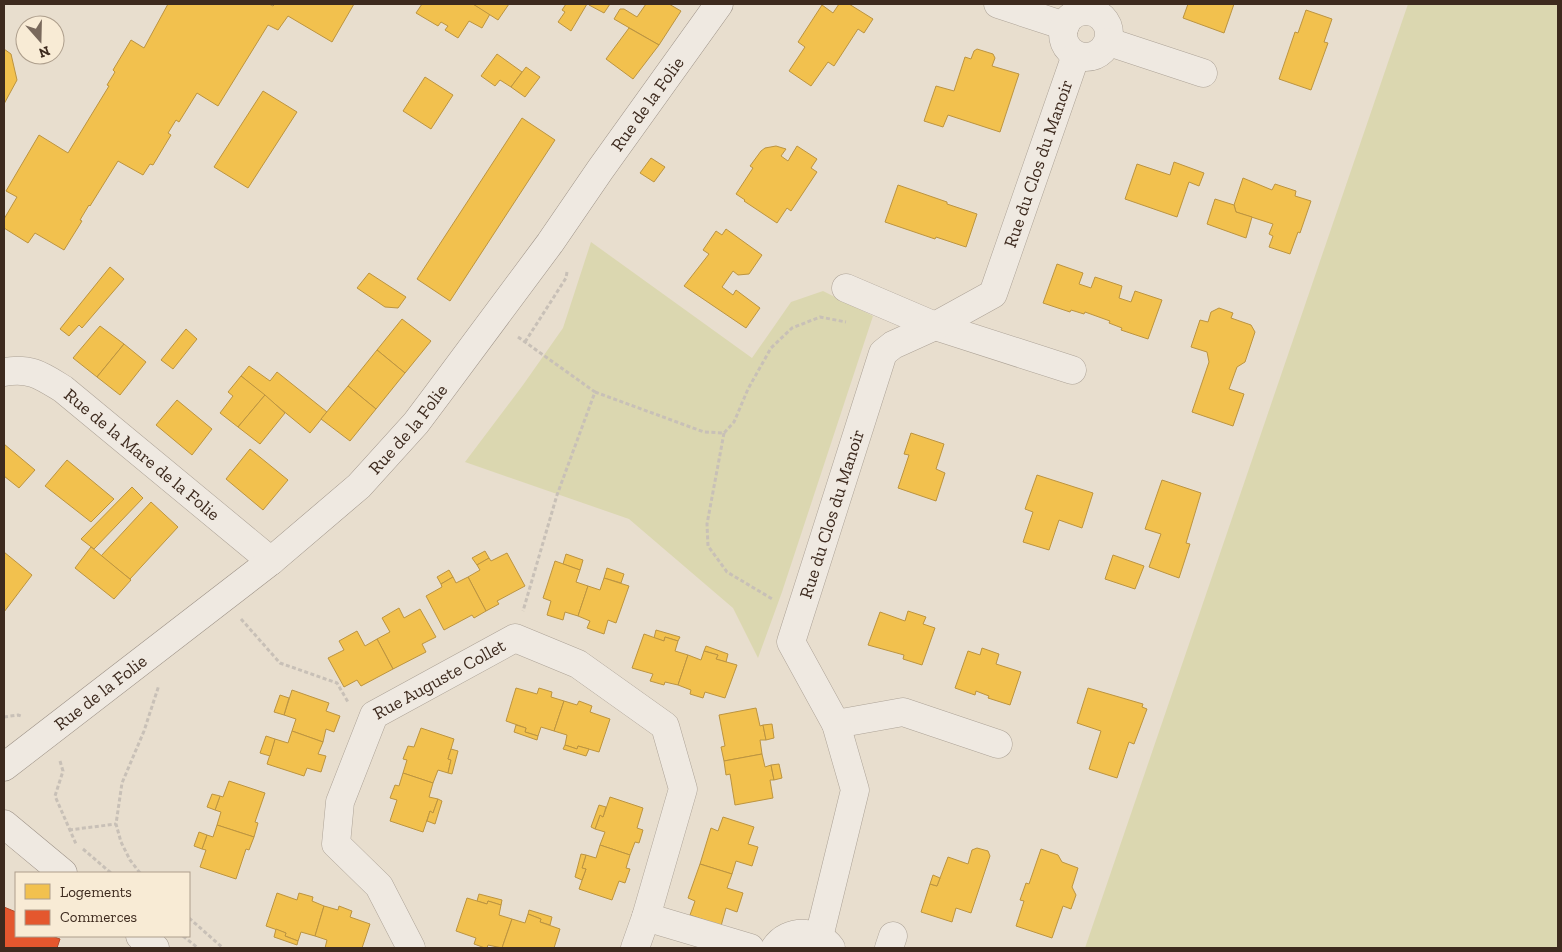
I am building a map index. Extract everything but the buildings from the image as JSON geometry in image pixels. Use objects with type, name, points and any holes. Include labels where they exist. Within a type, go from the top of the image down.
[{"type":"street","name":"Rue de la Folie","points":[[4,767],[271,561],[359,486],[416,423],[550,243],[600,170],[720,4]]},
{"type":"street","points":[[998,4],[1065,26]]},
{"type":"street","points":[[1092,8],[1105,20],[1108,26],[1109,42],[1105,49],[1092,58],[1084,58],[1070,52],[1063,39],[1065,26],[1068,20],[1078,12],[1092,8]]},
{"type":"street","points":[[1109,42],[1203,73]]},
{"type":"street","name":"Rue du Clos du Manoir","points":[[775,948],[786,938],[797,934],[808,934],[825,943],[854,790],[836,724],[791,642],[883,353],[893,345],[935,326],[993,294],[1076,55]]},
{"type":"street","points":[[846,288],[935,326],[1072,370]]},
{"type":"street","name":"Rue de la Mare de la Folie","points":[[4,372],[36,373],[64,389],[271,561]]},
{"type":"street","name":"Rue Auguste Collet","points":[[411,948],[379,886],[336,844],[340,802],[374,715],[515,638],[578,664],[665,726],[683,789],[646,917],[635,948]]},
{"type":"street","points":[[836,724],[903,712],[998,744]]},
{"type":"street","points":[[4,824],[63,872]]},
{"type":"street","points":[[646,917],[750,948]]},
{"type":"street","points":[[141,937],[155,948]]},
{"type":"path","points":[[568,270],[566,278],[525,342],[595,392],[704,432],[724,433]]},
{"type":"path","points":[[803,604],[775,600],[727,572],[708,546],[707,524],[724,433],[734,422],[748,389],[771,348],[792,328],[820,317],[848,323]]},
{"type":"path","points":[[515,638],[558,495],[595,392]]},
{"type":"path","points":[[237,615],[280,663],[337,683],[351,708],[374,715]]},
{"type":"path","points":[[139,872],[126,851],[116,824],[122,783],[144,731],[159,687],[159,681]]},
{"type":"path","points":[[4,717],[18,715],[27,720],[44,736],[59,756],[63,771],[55,796],[69,830],[77,846],[86,851],[110,872]]},
{"type":"path","points":[[69,830],[116,824]]},
{"type":"path","points":[[190,919],[223,948]]},
{"type":"path","points":[[184,937],[198,948]]},
{"type":"shaded area","points":[[1408,4],[1558,4],[1558,948],[1085,948]]},
{"type":"shaded area","points":[[591,242],[752,358],[791,302],[823,291],[873,316],[782,592],[758,658],[733,608],[629,519],[465,462],[563,328]]}]
